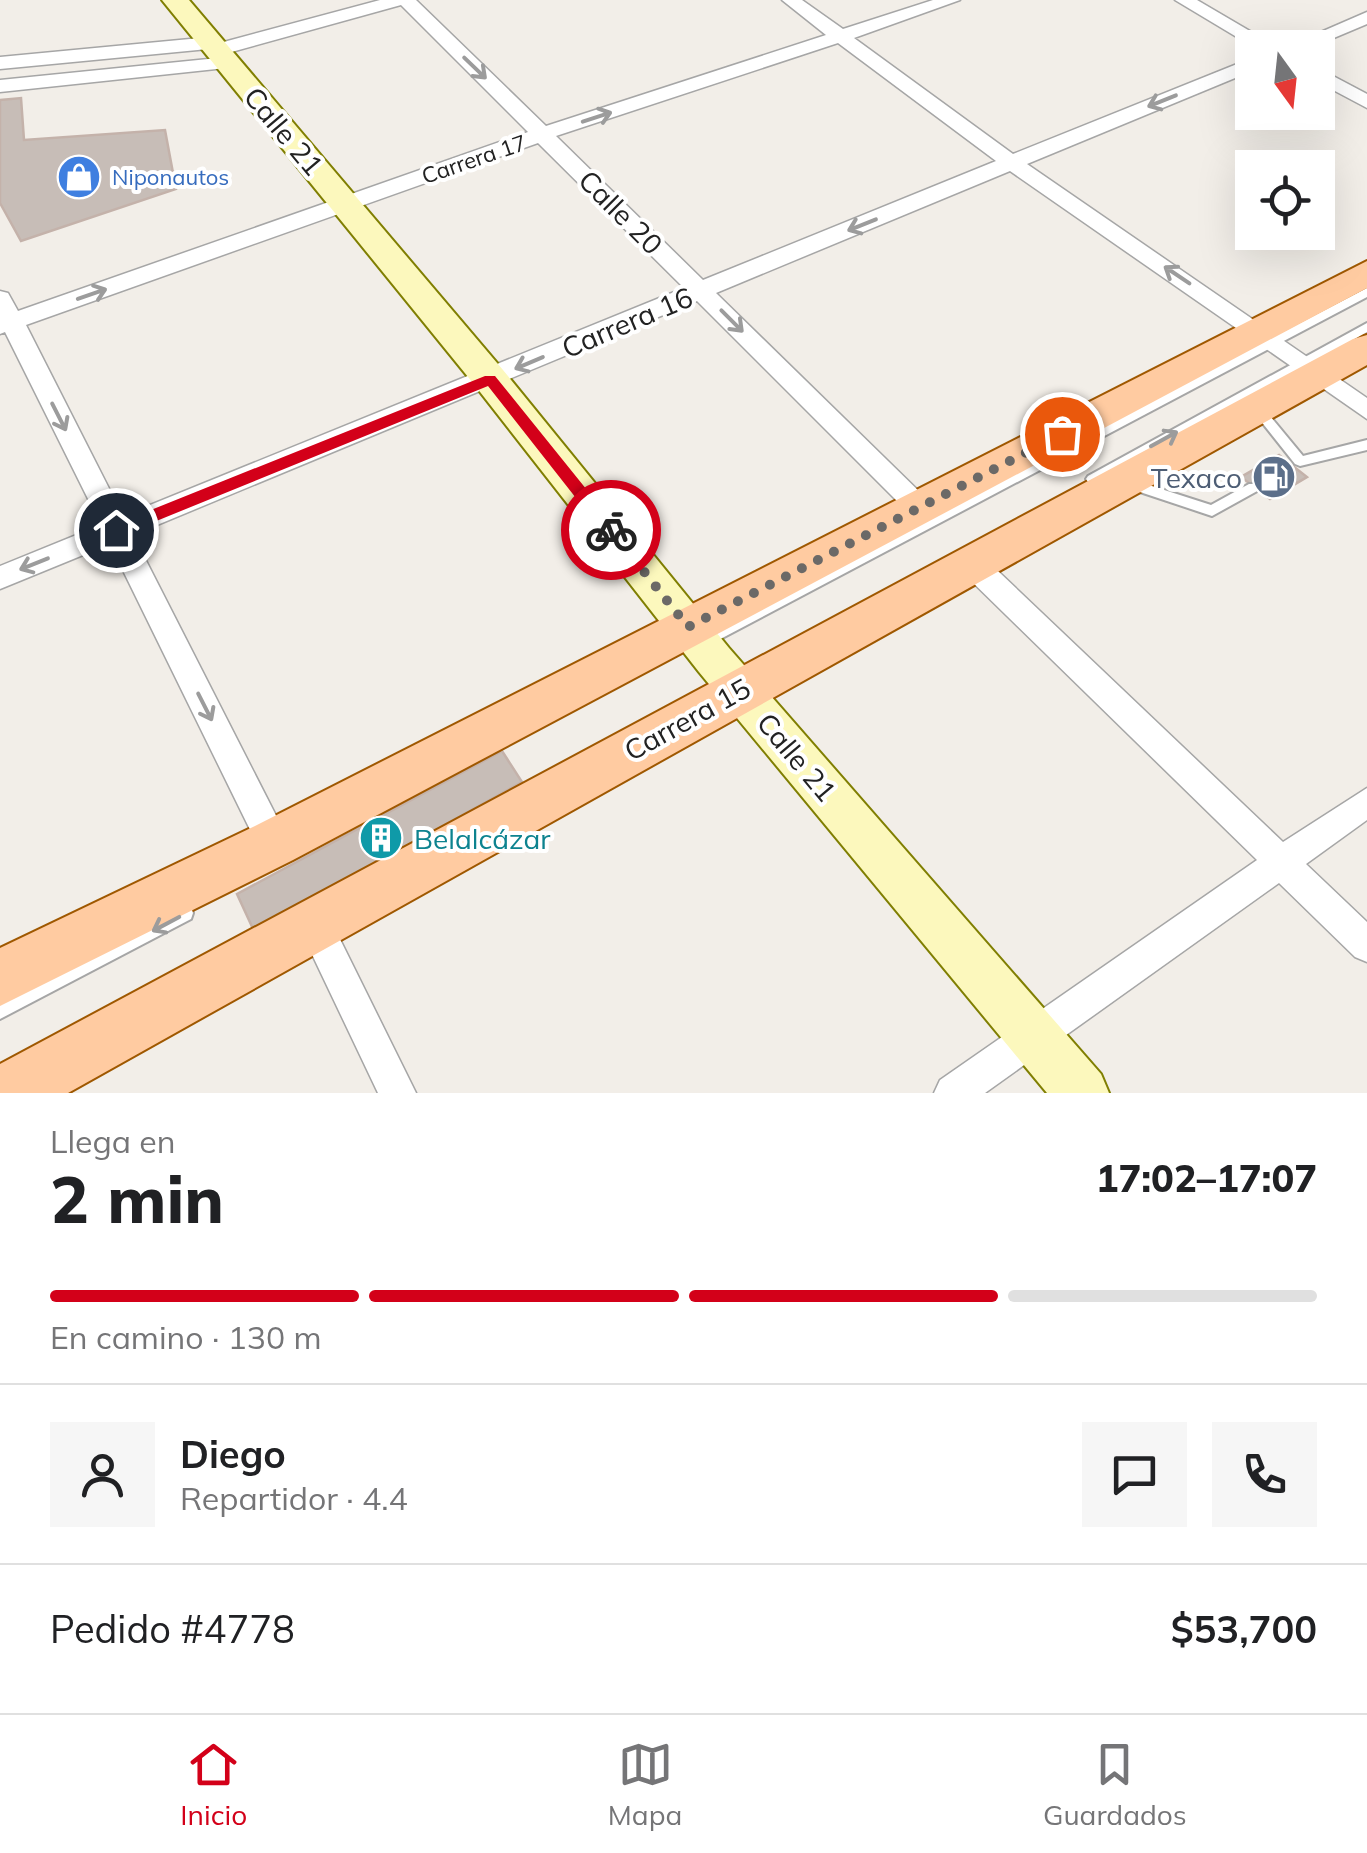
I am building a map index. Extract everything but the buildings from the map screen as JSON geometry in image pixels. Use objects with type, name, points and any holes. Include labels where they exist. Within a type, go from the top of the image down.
[{"type":"main road","name":"Calle 21","points":[[175,0],[490,379],[692,640],[735,685],[1082,1093]]},
{"type":"main road","points":[[0,978],[692,640],[921,508],[1264,336],[1367,273]]},
{"type":"main road","name":"Carrera 15","points":[[8,1093],[316,927],[735,685],[1123,482],[1256,407],[1309,369],[1367,348]]},
{"type":"street","points":[[0,86],[219,52],[403,0]]},
{"type":"street","name":"Calle 20","points":[[403,0],[921,508]]},
{"type":"street","points":[[791,0],[1012,163],[1367,410]]},
{"type":"street","name":"Carrera 17","points":[[4,315],[951,0]]},
{"type":"street","points":[[1184,0],[1238,30]]},
{"type":"street","points":[[1335,30],[1367,17]]},
{"type":"street","points":[[0,63],[219,52]]},
{"type":"street","name":"Carrera 16","points":[[0,578],[1235,71]]},
{"type":"street","points":[[1335,84],[1367,102]]},
{"type":"street","points":[[4,315],[274,843]]},
{"type":"street","points":[[970,562],[1367,945]]},
{"type":"street","points":[[952,1093],[1367,802]]},
{"type":"street","points":[[316,927],[397,1093]]},
{"type":"lane","points":[[692,640],[1264,336],[1367,292]]},
{"type":"lane","points":[[583,758],[735,685],[1309,369],[1367,327]]},
{"type":"lane","points":[[1256,407],[1296,463],[1367,444]]},
{"type":"lane","points":[[1123,482],[1212,511],[1254,487]]},
{"type":"lane","points":[[0,1010],[202,904]]},
{"type":"way so far","points":[[611,530],[688,627],[1062,434]]},
{"type":"place","name":"Niponautos","points":[[79,177]]},
{"type":"place","name":"Texaco","points":[[1274,477]]},
{"type":"place","name":"Belalcázar","points":[[381,838]]},
{"type":"route","points":[[116,530],[490,379],[611,530]]}]
